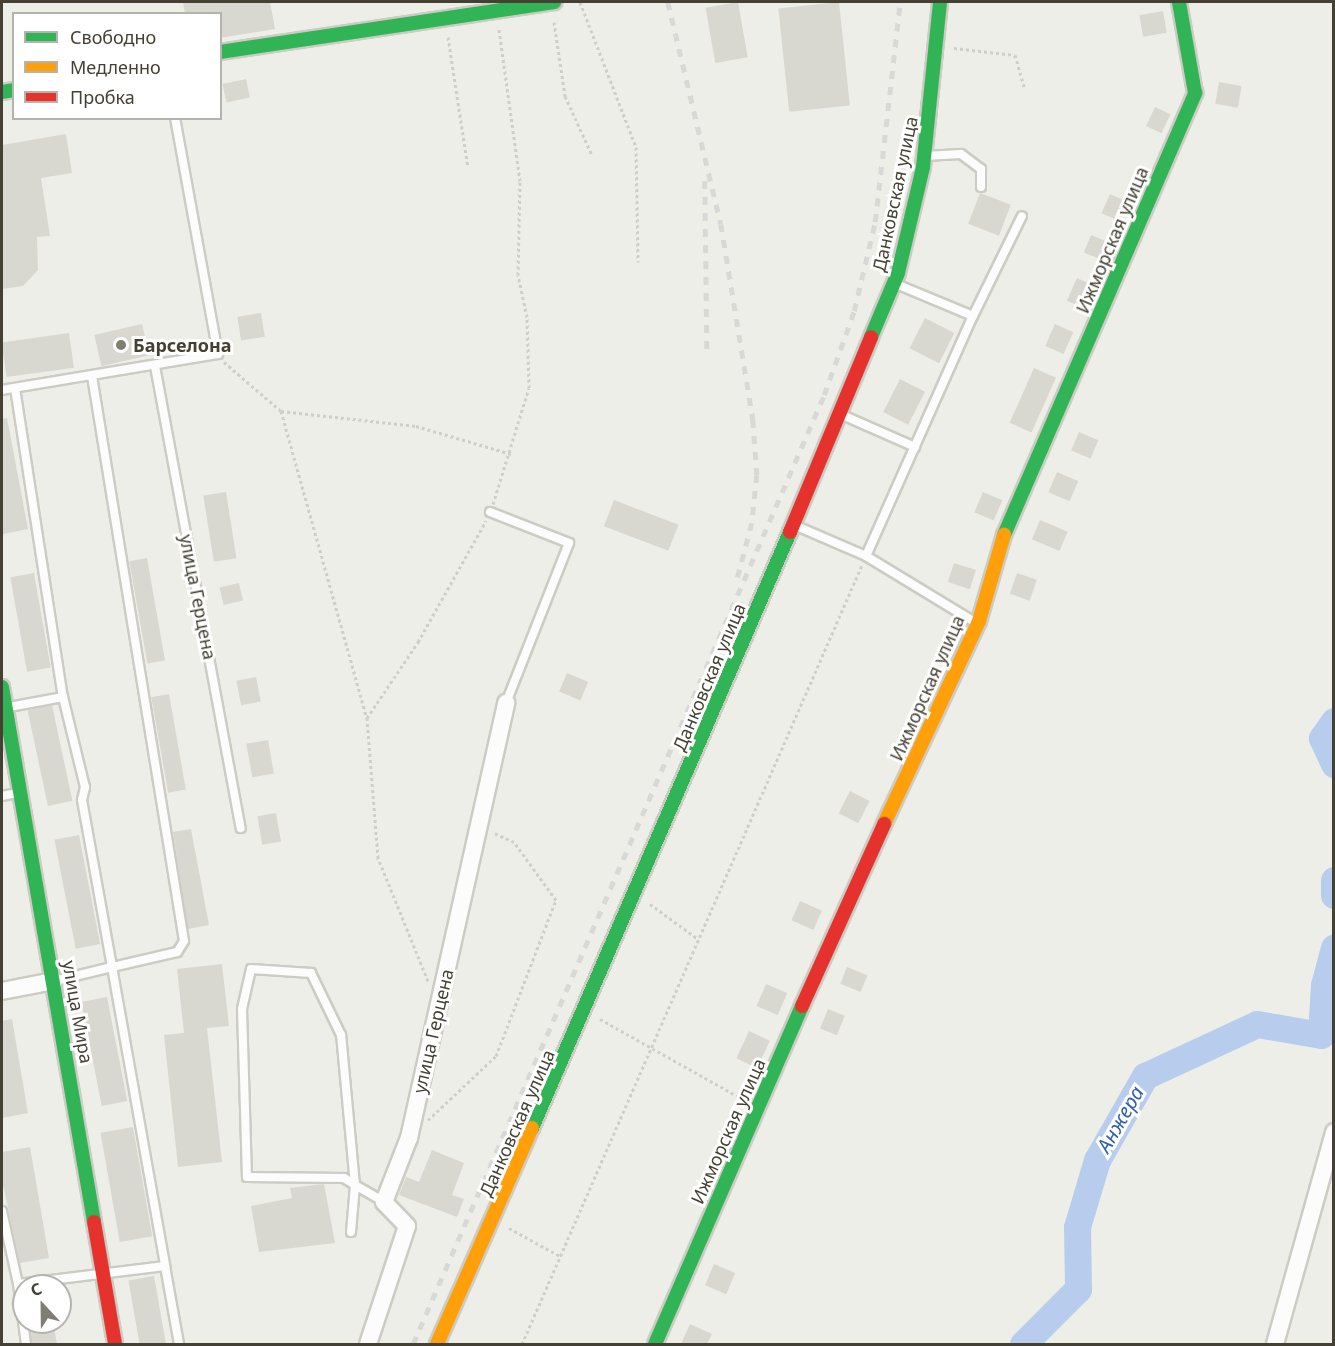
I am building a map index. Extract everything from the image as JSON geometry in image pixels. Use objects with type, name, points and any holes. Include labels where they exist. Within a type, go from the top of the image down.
[{"type":"street","points":[[222,52],[496,10],[511,4],[553,2]]},
{"type":"street","name":"Данковская улица","points":[[437,1344],[494,1220],[636,895],[894,283],[925,156],[940,2]]},
{"type":"street","name":"Ижморская улица","points":[[655,1344],[758,1108],[980,625],[993,561],[1194,93],[1179,2]]},
{"type":"street","name":"улица Мира","points":[[2,687],[115,1344]]},
{"type":"street","name":"улица Герцена","points":[[384,1202],[410,1138],[506,703]]},
{"type":"street","points":[[2,991],[54,981]]},
{"type":"street","points":[[1275,1344],[1334,1132]]},
{"type":"street","points":[[368,1344],[407,1226],[384,1202]]},
{"type":"lane","points":[[2,390],[217,354],[175,120]]},
{"type":"lane","points":[[925,156],[961,154],[981,169],[981,187]]},
{"type":"lane","points":[[866,556],[973,316],[1022,216]]},
{"type":"lane","points":[[894,283],[973,316]]},
{"type":"lane","name":"улица Герцена","points":[[155,366],[241,828]]},
{"type":"lane","points":[[54,981],[177,952],[184,941],[92,376]]},
{"type":"lane","points":[[15,388],[63,698],[85,787],[82,800],[179,1344]]},
{"type":"lane","points":[[840,414],[915,447]]},
{"type":"lane","points":[[490,512],[569,543],[506,703]]},
{"type":"lane","points":[[793,524],[866,556],[980,625]]},
{"type":"lane","points":[[5,708],[63,698]]},
{"type":"lane","points":[[2,796],[20,792]]},
{"type":"lane","points":[[351,1232],[355,1185],[341,1035],[310,973],[251,969],[242,1009],[247,1177],[344,1178],[355,1185],[384,1202]]},
{"type":"lane","points":[[2,1211],[16,1274]]},
{"type":"lane","points":[[72,1278],[165,1266]]},
{"type":"path","points":[[553,2],[565,96],[592,155]]},
{"type":"path","points":[[580,2],[636,147],[638,262]]},
{"type":"path","points":[[367,718],[418,642],[490,512],[511,454],[529,388],[527,341],[518,275],[520,181],[496,10]]},
{"type":"path","points":[[445,17],[468,167]]},
{"type":"path","points":[[937,46],[1015,55],[1025,89]]},
{"type":"path","points":[[217,354],[281,411],[367,718],[378,858],[439,1004]]},
{"type":"path","points":[[281,411],[416,426],[511,454]]},
{"type":"path","points":[[522,1344],[866,556]]},
{"type":"path","points":[[410,1138],[496,1056],[556,900],[514,842],[479,826]]},
{"type":"path","points":[[636,895],[699,939]]},
{"type":"path","points":[[585,1011],[758,1108]]},
{"type":"path","points":[[494,1220],[560,1256]]},
{"type":"building","points":[[183,2],[270,2],[275,29],[222,38],[222,12],[185,12]]},
{"type":"building","points":[[738,2],[748,57],[715,63],[706,8]]},
{"type":"building","points":[[839,2],[850,105],[789,112],[778,8]]},
{"type":"building","points":[[1163,11],[1167,33],[1143,37],[1139,15]]},
{"type":"building","points":[[246,79],[250,98],[226,103],[223,84]]},
{"type":"building","points":[[1219,82],[1242,86],[1238,108],[1215,104]]},
{"type":"building","points":[[1155,107],[1170,114],[1162,133],[1146,126]]},
{"type":"building","points":[[66,134],[72,173],[41,178],[50,236],[37,237],[38,270],[23,286],[2,289],[2,145]]},
{"type":"building","points":[[980,193],[1011,205],[999,236],[968,224]]},
{"type":"building","points":[[1110,194],[1128,202],[1120,221],[1101,213]]},
{"type":"building","points":[[1091,235],[1113,244],[1106,262],[1084,253]]},
{"type":"building","points":[[1077,278],[1095,286],[1085,309],[1067,301]]},
{"type":"building","points":[[261,313],[265,337],[241,340],[237,317]]},
{"type":"building","points":[[925,318],[954,333],[939,363],[910,348]]},
{"type":"building","name":"Барселона","points":[[142,324],[149,355],[101,366],[94,335]]},
{"type":"building","points":[[1055,324],[1073,332],[1064,354],[1045,346]]},
{"type":"building","points":[[69,333],[74,368],[7,377],[2,342]]},
{"type":"building","points":[[1034,368],[1056,378],[1032,433],[1010,423]]},
{"type":"building","points":[[900,379],[925,392],[908,425],[883,412]]},
{"type":"building","points":[[7,418],[28,529],[3,534],[2,419]]},
{"type":"building","points":[[1079,432],[1098,440],[1091,459],[1071,450]]},
{"type":"building","points":[[1057,472],[1078,481],[1070,501],[1048,492]]},
{"type":"building","points":[[226,492],[236,558],[214,562],[203,496]]},
{"type":"building","points":[[983,492],[1002,500],[994,520],[974,512]]},
{"type":"building","points":[[614,500],[678,525],[668,551],[604,526]]},
{"type":"building","points":[[1040,520],[1068,532],[1059,551],[1032,539]]},
{"type":"building","points":[[147,558],[165,660],[147,664],[129,561]]},
{"type":"building","points":[[954,563],[976,570],[970,589],[948,582]]},
{"type":"building","points":[[34,573],[51,668],[27,672],[10,577]]},
{"type":"building","points":[[1017,573],[1037,580],[1030,601],[1010,594]]},
{"type":"building","points":[[239,583],[243,601],[224,605],[220,587]]},
{"type":"building","points":[[567,673],[588,682],[580,700],[559,691]]},
{"type":"building","points":[[256,677],[261,702],[241,705],[236,681]]},
{"type":"building","points":[[169,694],[186,790],[168,793],[151,697]]},
{"type":"building","points":[[52,705],[72,801],[48,806],[28,710]]},
{"type":"building","points":[[268,740],[274,773],[252,777],[246,744]]},
{"type":"building","points":[[850,791],[870,801],[858,823],[839,813]]},
{"type":"building","points":[[276,813],[281,842],[262,845],[257,816]]},
{"type":"building","points":[[191,829],[209,925],[188,929],[173,832]]},
{"type":"building","points":[[79,835],[100,944],[76,949],[54,840]]},
{"type":"building","points":[[800,901],[822,911],[813,930],[791,920]]},
{"type":"building","points":[[222,964],[229,1026],[207,1028],[222,1162],[178,1167],[164,1035],[184,1033],[177,969]]},
{"type":"building","points":[[847,967],[867,975],[861,992],[840,984]]},
{"type":"building","points":[[766,984],[787,993],[778,1015],[757,1006]]},
{"type":"building","points":[[107,997],[127,1101],[102,1106],[81,1002]]},
{"type":"building","points":[[828,1009],[845,1016],[837,1035],[820,1028]]},
{"type":"building","points":[[12,1019],[28,1113],[2,1118],[2,1021]]},
{"type":"building","points":[[749,1031],[770,1041],[757,1068],[736,1058]]},
{"type":"building","points":[[133,1127],[152,1236],[120,1242],[101,1133]]},
{"type":"building","points":[[30,1147],[49,1258],[20,1263],[2,1180],[2,1152]]},
{"type":"building","points":[[432,1150],[464,1163],[452,1195],[464,1199],[457,1217],[399,1195],[406,1177],[419,1182]]},
{"type":"building","points":[[324,1184],[335,1243],[259,1252],[251,1206],[292,1198],[290,1188]]},
{"type":"building","points":[[714,1264],[735,1273],[726,1294],[705,1285]]},
{"type":"building","points":[[154,1276],[166,1344],[140,1344],[128,1281]]},
{"type":"building","points":[[690,1324],[712,1334],[707,1344],[681,1344]]},
{"type":"building","points":[[31,1334],[55,1334],[57,1344],[32,1344]]},
{"type":"waterway","name":"Анжера","points":[[1334,721],[1322,738],[1334,764]]},
{"type":"waterway","name":"Анжера","points":[[1334,880],[1334,895]]},
{"type":"waterway","name":"Анжера","points":[[1023,1344],[1078,1289],[1077,1227],[1097,1160],[1145,1076],[1257,1024],[1321,1035],[1324,985],[1334,947]]},
{"type":"railway","points":[[668,2],[721,224],[753,420],[757,475],[752,523],[737,580]]},
{"type":"railway","points":[[413,1344],[824,395],[854,311],[875,222],[900,2]]},
{"type":"railway","points":[[705,181],[707,354]]},
{"type":"traffic: fast","points":[[222,52],[554,2]]},
{"type":"traffic: fast","points":[[871,337],[898,273],[923,167],[940,2]]},
{"type":"traffic: fast","points":[[1004,535],[1195,93],[1179,2]]},
{"type":"traffic: fast","points":[[2,92],[12,90]]},
{"type":"traffic: fast","points":[[532,1128],[790,532]]},
{"type":"traffic: fast","points":[[2,687],[94,1222]]},
{"type":"traffic: fast","points":[[655,1344],[802,1006]]},
{"type":"traffic: slow","points":[[884,824],[979,621],[1004,535]]},
{"type":"traffic: slow","points":[[437,1344],[532,1128]]},
{"type":"traffic: jam","points":[[790,532],[871,337]]},
{"type":"traffic: jam","points":[[802,1006],[884,824]]},
{"type":"traffic: jam","points":[[94,1222],[115,1344]]},
{"type":"place","name":"Барселона","points":[[121,345]]}]
